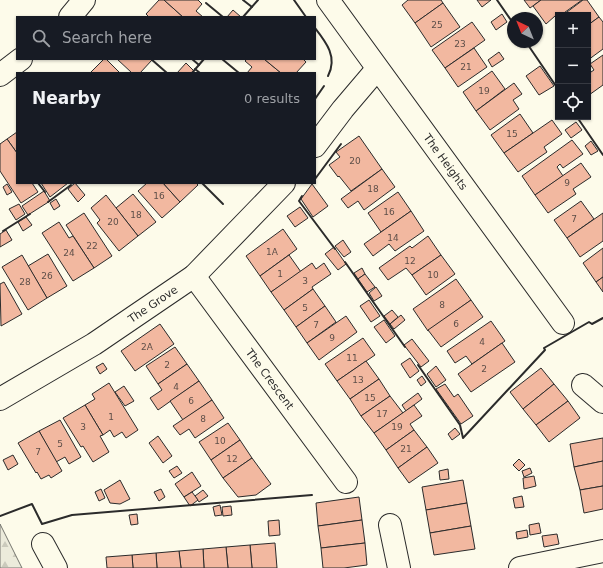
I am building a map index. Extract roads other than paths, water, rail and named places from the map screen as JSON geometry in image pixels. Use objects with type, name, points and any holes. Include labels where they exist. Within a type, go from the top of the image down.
[{"type":"street","points":[[71,16],[84,0]]},
{"type":"street","name":"The Heights","points":[[328,0],[563,323]]},
{"type":"street","points":[[0,76],[20,60]]},
{"type":"street","points":[[316,145],[343,109],[377,69]]},
{"type":"street","name":"The Grove","points":[[0,399],[94,344],[194,276],[283,184]]},
{"type":"street","name":"The Crescent","points":[[194,276],[346,482]]},
{"type":"street","points":[[583,385],[603,402]]},
{"type":"street","points":[[390,525],[399,568]]},
{"type":"street","points":[[44,544],[56,568]]},
{"type":"street","points":[[520,568],[603,551]]}]
